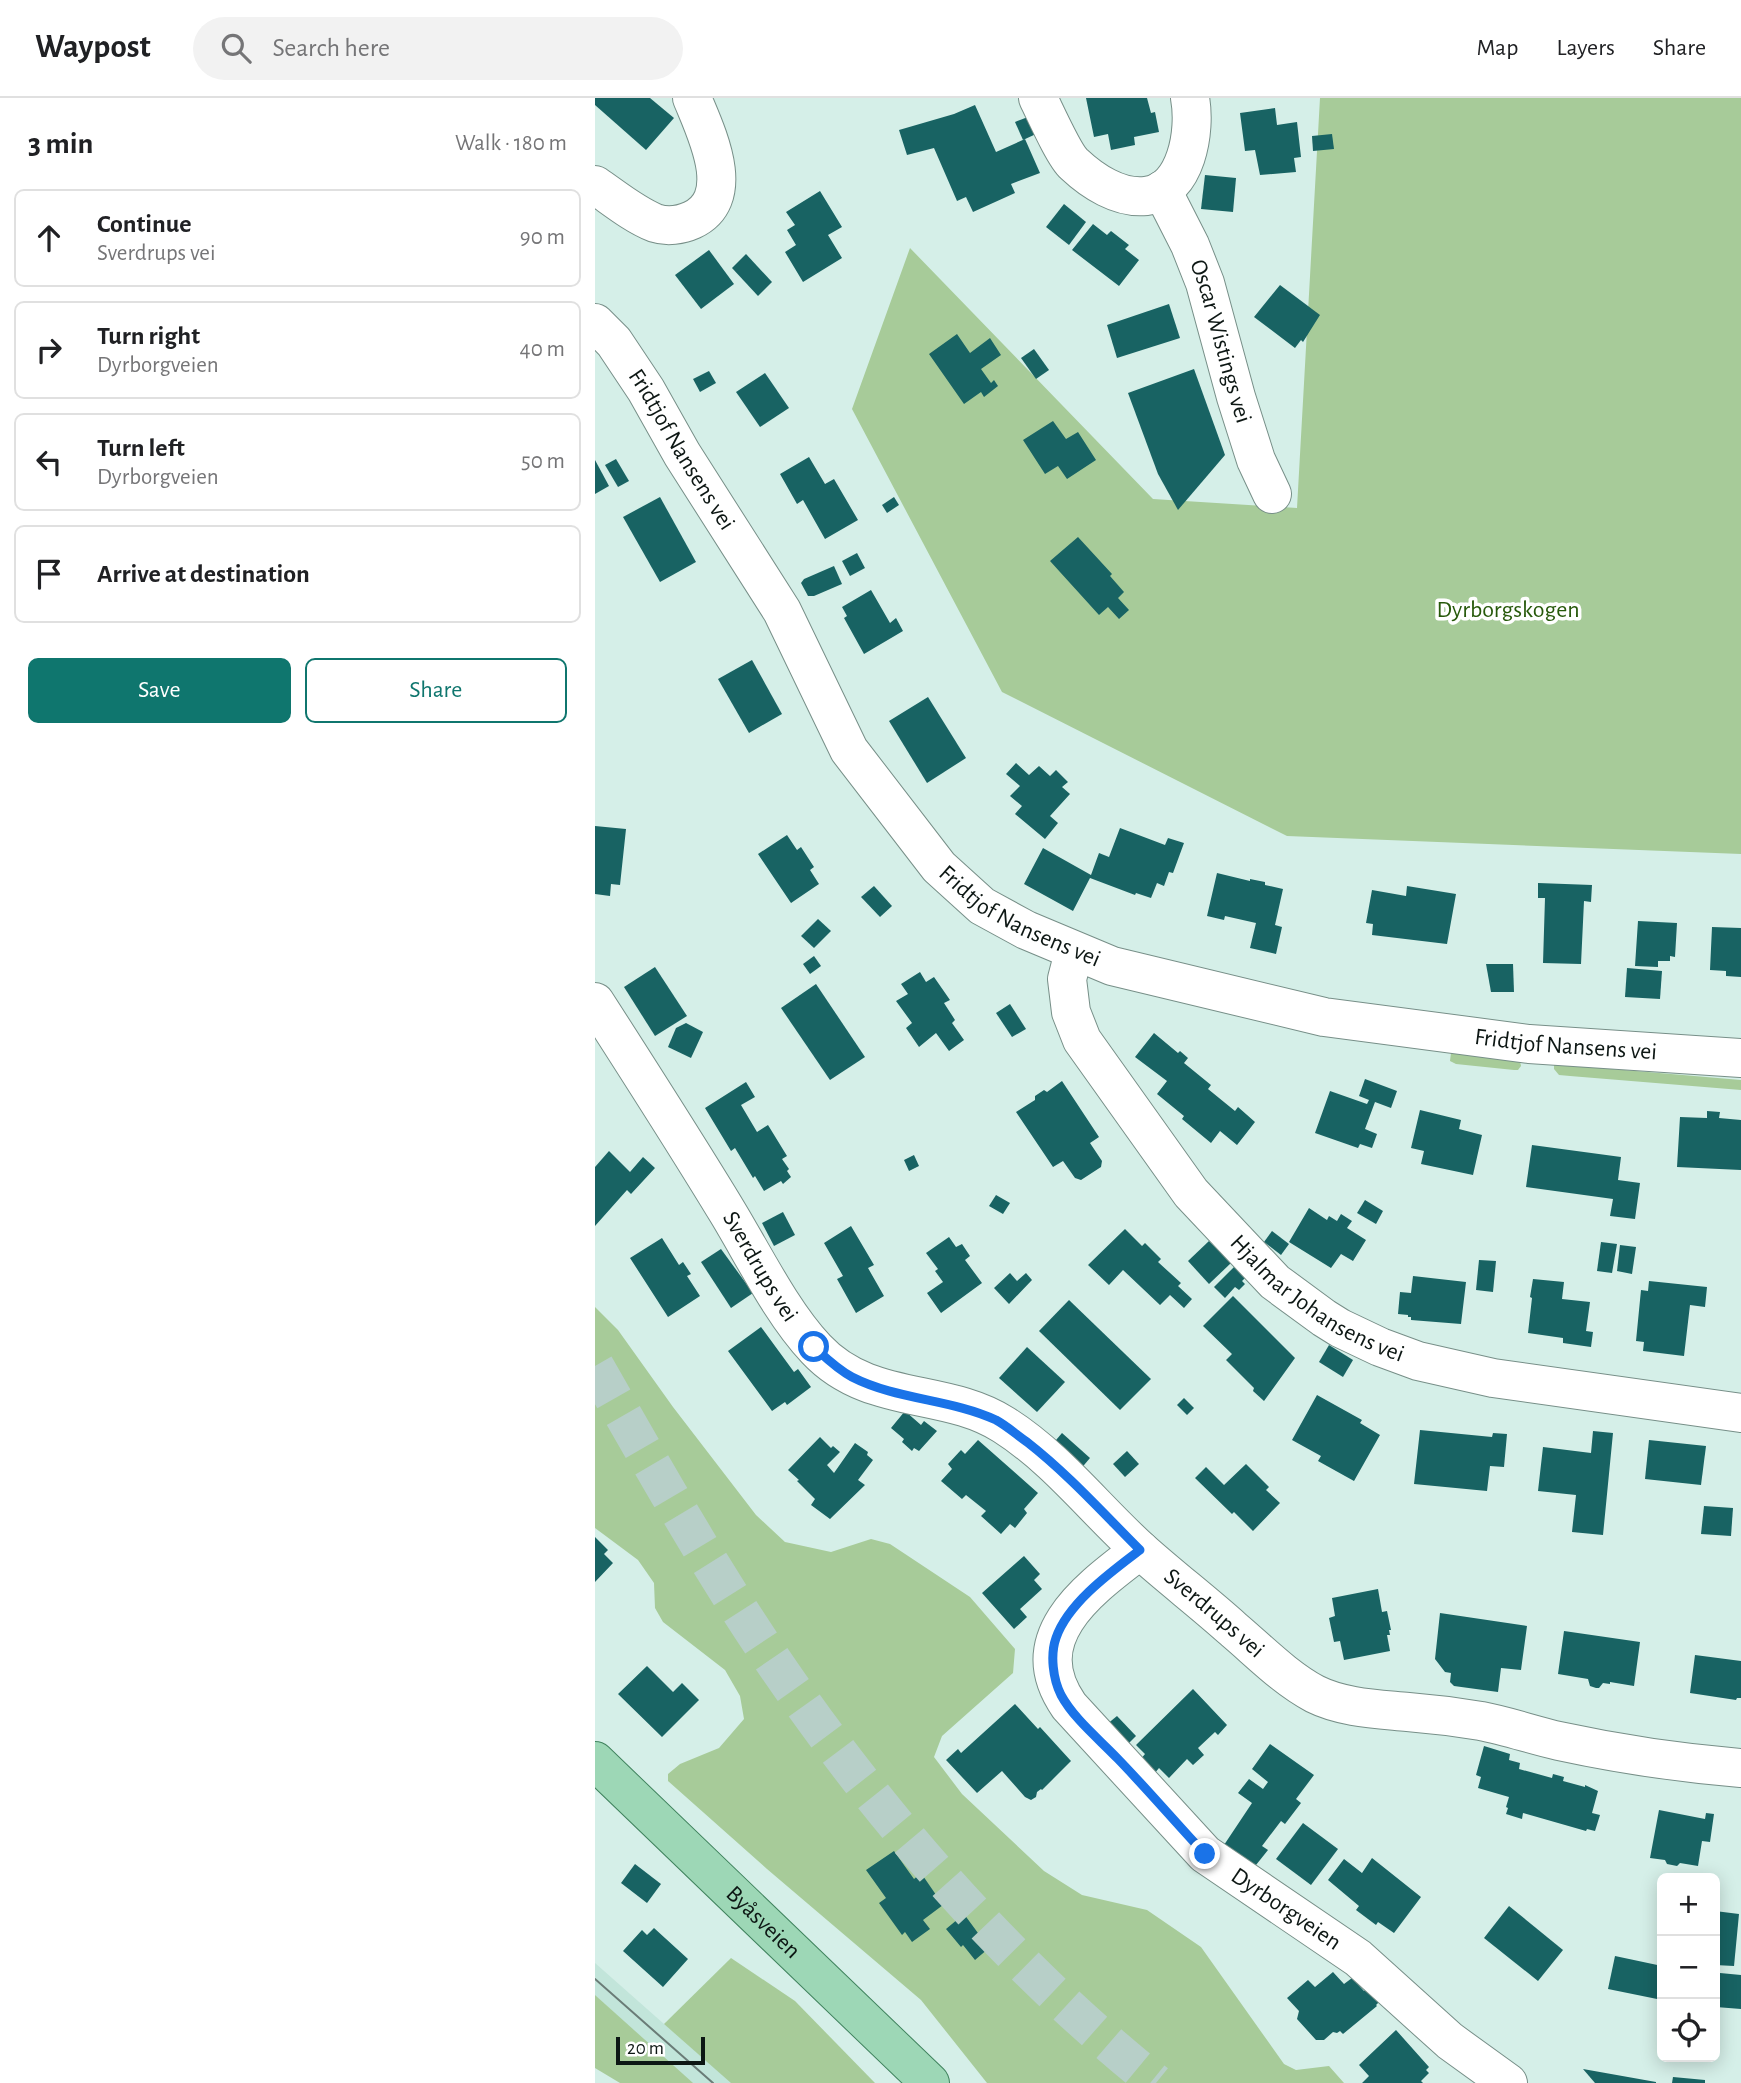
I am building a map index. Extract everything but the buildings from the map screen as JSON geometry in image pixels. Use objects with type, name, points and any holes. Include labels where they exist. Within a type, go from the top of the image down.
[{"type":"main road","name":"Byåsveien","points":[[595,1761],[930,2083]]},
{"type":"street","points":[[595,185],[637,214],[657,224],[670,226],[699,217],[710,207],[716,192],[717,174],[692,98]]},
{"type":"street","points":[[1038,98],[1071,162],[1111,190],[1131,195],[1147,195],[1162,190],[1180,171],[1188,152],[1192,128],[1190,98]]},
{"type":"street","name":"Oscar Wistings vei","points":[[1162,190],[1190,245],[1205,283],[1256,460],[1272,494]]},
{"type":"street","name":"Fridtjof Nansens vei","points":[[595,323],[614,342],[646,390],[682,454],[782,611],[849,750],[939,867],[982,906],[1025,930],[1112,966],[1324,1017],[1529,1044],[1741,1058]]},
{"type":"street","name":"Hjalmar Johansens vei","points":[[1074,951],[1067,979],[1071,1012],[1082,1040],[1191,1193],[1275,1282],[1324,1318],[1380,1347],[1418,1361],[1493,1378],[1741,1413]]},
{"type":"street","name":"Sverdrups vei","points":[[595,1002],[792,1318],[814,1347],[851,1377],[871,1385],[959,1407],[998,1421],[1062,1472],[1140,1550],[1281,1671],[1317,1695],[1359,1707],[1486,1722],[1559,1741],[1631,1755],[1741,1768]]},
{"type":"street","name":"Dyrborgveien","points":[[1140,1550],[1083,1598],[1056,1635],[1053,1647],[1054,1672],[1060,1694],[1075,1714],[1205,1854],[1358,1958],[1450,2041],[1508,2083]]},
{"type":"shaded area","points":[[595,1963],[664,2024],[746,2083],[686,2083],[595,1995]]},
{"type":"green space","name":"Dyrborgskogen","points":[[1320,98],[1741,98],[1741,854],[1287,836],[1002,692],[852,409],[910,248],[1153,499],[1297,508]]},
{"type":"green space","points":[[1451,1053],[1520,1061],[1521,1066],[1514,1070],[1456,1064],[1450,1061]]},
{"type":"green space","points":[[1554,1064],[1741,1080],[1741,1090],[1559,1075]]},
{"type":"green space","points":[[595,1307],[618,1330],[756,1515],[785,1542],[831,1552],[871,1539],[890,1544],[970,1597],[1015,1649],[1013,1673],[942,1736],[934,1757],[962,1794],[1044,1871],[1082,1895],[1147,1910],[1201,1947],[1284,2064],[1296,2070],[1329,2066],[1344,2083],[987,2083],[921,2000],[668,1781],[668,1774],[680,1764],[719,1748],[744,1719],[740,1696],[725,1670],[663,1622],[655,1608],[654,1583],[638,1560],[595,1528]]},
{"type":"green space","points":[[731,1958],[795,2001],[875,2083],[731,2083],[664,2024]]},
{"type":"green space","points":[[595,1995],[693,2083],[620,2083],[595,2068]]},
{"type":"tunnel","points":[[595,1366],[741,1612],[794,1691],[874,1798],[961,1900],[1008,1948],[1105,2040],[1156,2083]]},
{"type":"tram line","points":[[595,1979],[713,2083]]},
{"type":"route","points":[[814,1347],[851,1377],[871,1385],[959,1407],[998,1421],[1062,1472],[1140,1550],[1106,1576],[1065,1620],[1056,1635],[1053,1647],[1054,1672],[1060,1694],[1075,1714],[1205,1854]]}]
